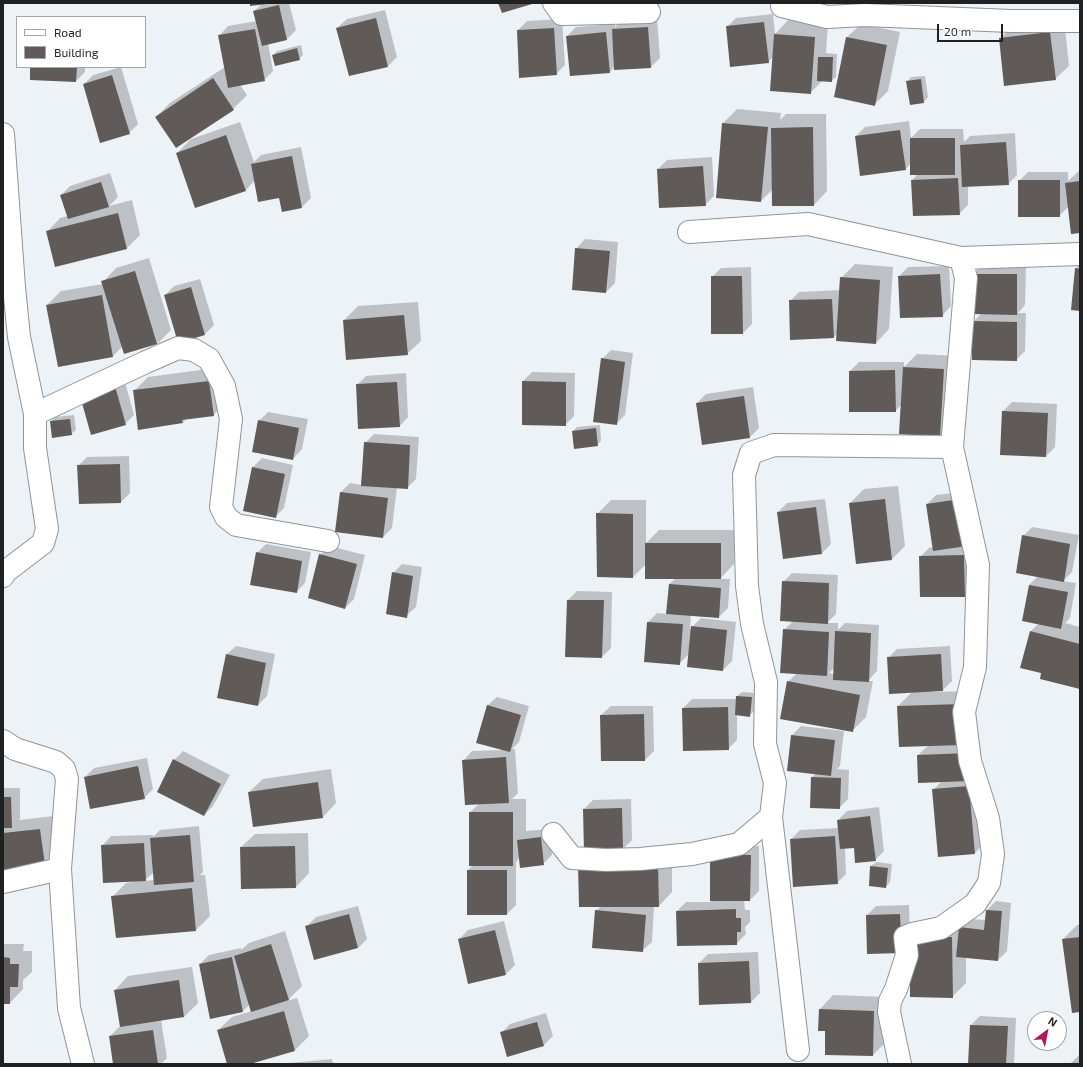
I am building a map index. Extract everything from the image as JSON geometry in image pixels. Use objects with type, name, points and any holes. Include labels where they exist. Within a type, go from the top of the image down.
[{"type":"street","points":[[554,3],[562,14],[649,12]]},
{"type":"street","points":[[782,6],[827,17],[865,15],[1011,21],[1080,21]]},
{"type":"street","points":[[3,134],[19,337],[35,414],[35,448],[47,529],[43,543],[5,572],[3,576]]},
{"type":"street","points":[[689,232],[808,224],[961,258],[1080,254]]},
{"type":"street","points":[[900,1064],[889,1012],[890,1001],[896,989],[907,955],[905,937],[912,934],[941,928],[975,904],[989,883],[994,854],[988,818],[970,760],[964,712],[975,666],[978,565],[952,447],[966,278],[961,258]]},
{"type":"street","points":[[35,414],[178,348],[194,350],[209,359],[224,386],[231,419],[221,507],[226,517],[236,525],[328,541]]},
{"type":"street","points":[[798,1050],[771,817],[774,783],[765,744],[766,682],[752,624],[747,586],[744,475],[751,453],[774,445],[952,447]]},
{"type":"street","points":[[3,741],[15,749],[56,762],[64,769],[67,779],[60,869],[69,1008],[83,1064]]},
{"type":"street","points":[[553,834],[572,858],[606,860],[640,859],[692,854],[738,844],[771,817]]},
{"type":"street","points":[[3,882],[60,869]]},
{"type":"building","points":[[250,3],[266,3],[267,4],[250,6]]},
{"type":"building","points":[[498,3],[531,3],[532,4],[502,13]]},
{"type":"building","points":[[279,5],[287,40],[262,46],[253,11]]},
{"type":"building","points":[[376,18],[388,67],[349,76],[336,28]]},
{"type":"building","points":[[764,22],[769,63],[730,67],[726,26]]},
{"type":"building","points":[[648,27],[651,68],[614,70],[612,29]]},
{"type":"building","points":[[554,28],[557,75],[519,78],[517,30]]},
{"type":"building","points":[[255,29],[265,81],[228,88],[218,35]]},
{"type":"building","points":[[606,32],[610,73],[570,76],[566,36]]},
{"type":"building","points":[[1050,32],[1056,80],[1004,86],[999,38]]},
{"type":"building","points":[[774,34],[815,37],[811,94],[770,91]]},
{"type":"building","points":[[846,37],[887,45],[875,106],[834,97]]},
{"type":"building","points":[[297,48],[300,60],[275,66],[272,55]]},
{"type":"building","points":[[818,57],[833,57],[832,82],[817,81]]},
{"type":"building","points":[[30,68],[77,68],[76,82],[30,80]]},
{"type":"building","points":[[112,75],[130,134],[100,143],[83,84]]},
{"type":"building","points":[[213,78],[234,110],[176,148],[155,117]]},
{"type":"building","points":[[921,79],[924,103],[910,105],[906,81]]},
{"type":"building","points":[[722,123],[768,127],[761,202],[716,198]]},
{"type":"building","points":[[813,127],[814,206],[772,206],[771,128]]},
{"type":"building","points":[[900,130],[906,170],[860,176],[855,136]]},
{"type":"building","points":[[226,135],[246,191],[195,208],[176,153]]},
{"type":"building","points":[[910,138],[955,138],[955,175],[910,175]]},
{"type":"building","points":[[1006,142],[1009,185],[962,187],[960,145]]},
{"type":"building","points":[[292,156],[302,208],[282,212],[279,198],[258,202],[251,164]]},
{"type":"building","points":[[703,166],[706,206],[659,208],[657,169]]},
{"type":"building","points":[[958,178],[960,215],[913,216],[911,180]]},
{"type":"building","points":[[1018,180],[1060,180],[1060,217],[1018,217]]},
{"type":"building","points":[[1080,181],[1080,233],[1071,234],[1065,183]]},
{"type":"building","points":[[101,182],[109,207],[68,219],[60,195]]},
{"type":"building","points":[[118,213],[127,249],[55,267],[46,231]]},
{"type":"building","points":[[575,248],[610,251],[606,293],[572,290]]},
{"type":"building","points":[[1075,268],[1080,269],[1080,311],[1071,310]]},
{"type":"building","points":[[135,271],[157,344],[124,354],[101,281]]},
{"type":"building","points":[[940,274],[943,317],[900,318],[898,276]]},
{"type":"building","points":[[973,274],[1017,274],[1017,315],[972,314]]},
{"type":"building","points":[[711,276],[742,276],[743,334],[711,334]]},
{"type":"building","points":[[840,277],[880,280],[876,344],[836,341]]},
{"type":"building","points":[[191,287],[205,335],[178,343],[164,295]]},
{"type":"building","points":[[102,295],[113,357],[58,367],[46,305]]},
{"type":"building","points":[[832,299],[834,338],[790,340],[789,300]]},
{"type":"building","points":[[404,315],[408,355],[346,360],[343,320]]},
{"type":"building","points":[[972,321],[1017,322],[1017,361],[972,360]]},
{"type":"building","points":[[601,358],[625,362],[617,425],[593,422]]},
{"type":"building","points":[[903,367],[944,369],[940,437],[899,434]]},
{"type":"building","points":[[895,370],[896,412],[849,412],[849,371]]},
{"type":"building","points":[[209,381],[214,416],[182,420],[183,423],[138,430],[133,390]]},
{"type":"building","points":[[522,381],[566,382],[566,426],[522,425]]},
{"type":"building","points":[[397,382],[400,427],[358,429],[356,384]]},
{"type":"building","points":[[115,386],[126,425],[91,435],[80,396]]},
{"type":"building","points":[[744,396],[750,438],[702,445],[696,403]]},
{"type":"building","points":[[1002,411],[1048,413],[1046,457],[1000,455]]},
{"type":"building","points":[[70,419],[72,435],[52,438],[50,421]]},
{"type":"building","points":[[258,420],[299,428],[293,460],[252,452]]},
{"type":"building","points":[[596,428],[598,446],[574,449],[572,431]]},
{"type":"building","points":[[364,442],[410,445],[408,489],[361,486]]},
{"type":"building","points":[[120,464],[121,503],[79,504],[77,465]]},
{"type":"building","points":[[252,467],[285,474],[276,518],[243,511]]},
{"type":"building","points":[[340,492],[388,498],[383,538],[335,532]]},
{"type":"building","points":[[885,499],[892,560],[856,564],[849,503]]},
{"type":"building","points":[[960,499],[967,546],[933,551],[926,504]]},
{"type":"building","points":[[816,507],[822,554],[783,559],[777,512]]},
{"type":"building","points":[[596,513],[633,514],[633,578],[597,577]]},
{"type":"building","points":[[1022,535],[1070,544],[1064,582],[1016,573]]},
{"type":"building","points":[[645,543],[721,543],[721,579],[645,579]]},
{"type":"building","points":[[256,552],[302,561],[297,593],[250,585]]},
{"type":"building","points":[[319,554],[357,564],[345,609],[308,598]]},
{"type":"building","points":[[964,555],[965,597],[920,597],[919,556]]},
{"type":"building","points":[[392,572],[413,576],[407,618],[386,614]]},
{"type":"building","points":[[782,581],[829,583],[828,624],[780,621]]},
{"type":"building","points":[[669,584],[721,588],[719,618],[666,614]]},
{"type":"building","points":[[1029,585],[1068,592],[1061,629],[1022,621]]},
{"type":"building","points":[[567,600],[604,600],[602,658],[565,657]]},
{"type":"building","points":[[647,622],[683,624],[680,665],[644,662]]},
{"type":"building","points":[[691,626],[727,630],[723,671],[687,667]]},
{"type":"building","points":[[783,629],[829,632],[827,676],[780,673]]},
{"type":"building","points":[[835,631],[871,633],[869,682],[833,680]]},
{"type":"building","points":[[1030,631],[1080,644],[1080,689],[1040,679],[1041,673],[1020,668]]},
{"type":"building","points":[[226,654],[266,663],[258,706],[217,698]]},
{"type":"building","points":[[941,654],[943,691],[889,694],[887,657]]},
{"type":"building","points":[[787,681],[860,695],[853,732],[780,719]]},
{"type":"building","points":[[736,696],[752,697],[750,717],[735,715]]},
{"type":"building","points":[[961,704],[962,745],[899,747],[897,706]]},
{"type":"building","points":[[487,705],[521,715],[510,752],[476,743]]},
{"type":"building","points":[[728,707],[729,750],[683,751],[682,708]]},
{"type":"building","points":[[644,714],[645,761],[601,761],[600,715]]},
{"type":"building","points":[[791,735],[835,740],[831,776],[787,771]]},
{"type":"building","points":[[969,753],[970,781],[918,783],[917,755]]},
{"type":"building","points":[[506,757],[509,803],[465,805],[462,760]]},
{"type":"building","points":[[173,759],[221,784],[204,816],[157,792]]},
{"type":"building","points":[[138,766],[145,799],[90,809],[84,777]]},
{"type":"building","points":[[811,777],[841,778],[840,809],[810,808]]},
{"type":"building","points":[[318,782],[323,818],[253,827],[248,792]]},
{"type":"building","points":[[969,786],[975,854],[938,857],[932,789]]},
{"type":"building","points":[[3,797],[11,797],[12,828],[3,828]]},
{"type":"building","points":[[622,808],[623,850],[584,851],[583,809]]},
{"type":"building","points":[[469,812],[513,812],[513,866],[469,866]]},
{"type":"building","points":[[870,816],[876,861],[855,863],[854,848],[840,849],[837,820]]},
{"type":"building","points":[[40,829],[45,865],[3,870],[3,833]]},
{"type":"building","points":[[190,835],[194,882],[154,885],[150,838]]},
{"type":"building","points":[[835,836],[838,884],[793,887],[790,839]]},
{"type":"building","points":[[541,837],[544,865],[520,868],[517,840]]},
{"type":"building","points":[[144,843],[146,881],[103,883],[101,845]]},
{"type":"building","points":[[295,846],[296,888],[241,889],[240,847]]},
{"type":"building","points":[[710,854],[751,855],[750,901],[710,901]]},
{"type":"building","points":[[658,863],[659,907],[579,907],[578,864]]},
{"type":"building","points":[[870,866],[888,868],[886,888],[869,886]]},
{"type":"building","points":[[467,870],[507,870],[507,915],[467,915]]},
{"type":"building","points":[[192,888],[196,931],[116,938],[111,896]]},
{"type":"building","points":[[736,909],[736,918],[741,918],[741,932],[737,932],[737,945],[677,946],[676,911]]},
{"type":"building","points":[[595,910],[646,915],[643,952],[592,948]]},
{"type":"building","points":[[986,910],[1002,911],[998,961],[956,957],[959,927],[984,930]]},
{"type":"building","points":[[349,914],[358,948],[314,960],[305,926]]},
{"type":"building","points":[[900,914],[902,953],[867,954],[866,915]]},
{"type":"building","points":[[495,930],[506,975],[468,984],[458,939]]},
{"type":"building","points":[[910,937],[952,937],[953,998],[910,997]]},
{"type":"building","points":[[1080,937],[1080,1012],[1072,1013],[1062,939]]},
{"type":"building","points":[[271,944],[289,1000],[251,1012],[234,956]]},
{"type":"building","points":[[3,957],[10,958],[10,964],[19,964],[18,987],[10,987],[10,1004],[3,1004]]},
{"type":"building","points":[[232,957],[243,1012],[210,1019],[199,964]]},
{"type":"building","points":[[749,961],[751,1003],[699,1005],[698,963]]},
{"type":"building","points":[[179,980],[184,1017],[120,1027],[114,990]]},
{"type":"building","points":[[819,1009],[874,1011],[873,1056],[825,1055],[825,1031],[818,1031]]},
{"type":"building","points":[[284,1011],[295,1051],[250,1064],[227,1064],[217,1030]]},
{"type":"building","points":[[537,1022],[544,1046],[507,1057],[500,1032]]},
{"type":"building","points":[[970,1025],[1008,1026],[1006,1064],[968,1064]]},
{"type":"building","points":[[153,1030],[158,1064],[113,1064],[109,1036]]}]
